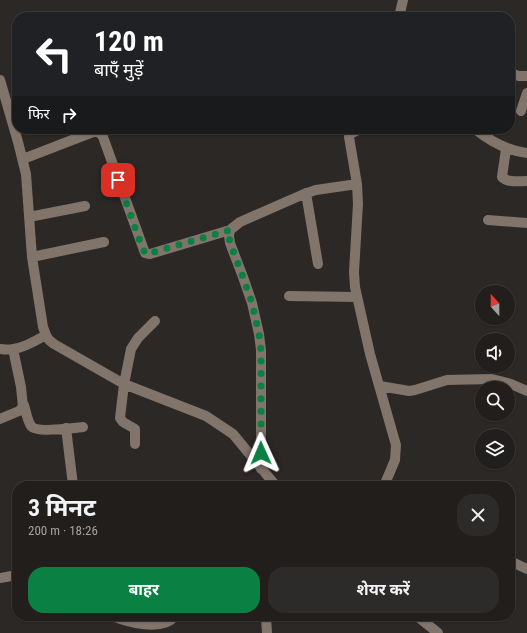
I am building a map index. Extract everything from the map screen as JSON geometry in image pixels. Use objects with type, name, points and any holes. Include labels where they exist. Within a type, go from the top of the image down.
[{"type":"street","points":[[400,12],[402,0]]},
{"type":"street","points":[[515,75],[527,76]]},
{"type":"street","points":[[0,80],[12,116]]},
{"type":"street","points":[[521,112],[527,92]]},
{"type":"street","points":[[17,134],[26,174],[32,257],[46,335],[49,340],[124,384],[206,416],[216,422],[233,434],[272,481]]},
{"type":"street","points":[[23,159],[88,134]]},
{"type":"street","points":[[101,134],[145,253],[150,254],[230,230],[240,222],[306,193],[357,184]]},
{"type":"street","points":[[350,134],[348,137],[357,184],[358,212],[354,272],[357,297],[370,354],[380,386],[397,453],[396,460],[386,481]]},
{"type":"street","points":[[481,134],[506,149],[527,153]]},
{"type":"street","points":[[506,149],[503,179],[527,181]]},
{"type":"street","points":[[306,193],[318,264]]},
{"type":"street","points":[[29,217],[85,206]]},
{"type":"street","points":[[488,220],[527,223]]},
{"type":"street","points":[[230,230],[230,243],[252,303],[259,334],[261,350],[261,469]]},
{"type":"street","points":[[32,257],[104,242]]},
{"type":"street","points":[[289,296],[357,297]]},
{"type":"street","points":[[134,444],[135,429],[123,422],[120,418],[124,384],[134,344],[155,321]]},
{"type":"street","points":[[0,349],[13,349],[30,344],[46,335]]},
{"type":"street","points":[[13,349],[24,405],[33,428],[38,430],[83,427]]},
{"type":"street","points":[[380,386],[409,391],[447,380],[492,379],[511,384],[527,391]]},
{"type":"street","points":[[0,419],[22,410],[24,405]]},
{"type":"street","points":[[66,428],[73,481]]},
{"type":"street","points":[[515,563],[527,569]]},
{"type":"street","points":[[0,578],[12,576]]},
{"type":"street","points":[[126,621],[135,624],[142,629],[169,621]]},
{"type":"street","points":[[266,621],[266,633]]},
{"type":"street","points":[[423,621],[438,633]]},
{"type":"route","points":[[118,180],[142,247],[147,254],[230,230],[230,243],[252,303],[259,334],[261,350],[261,453]]}]
